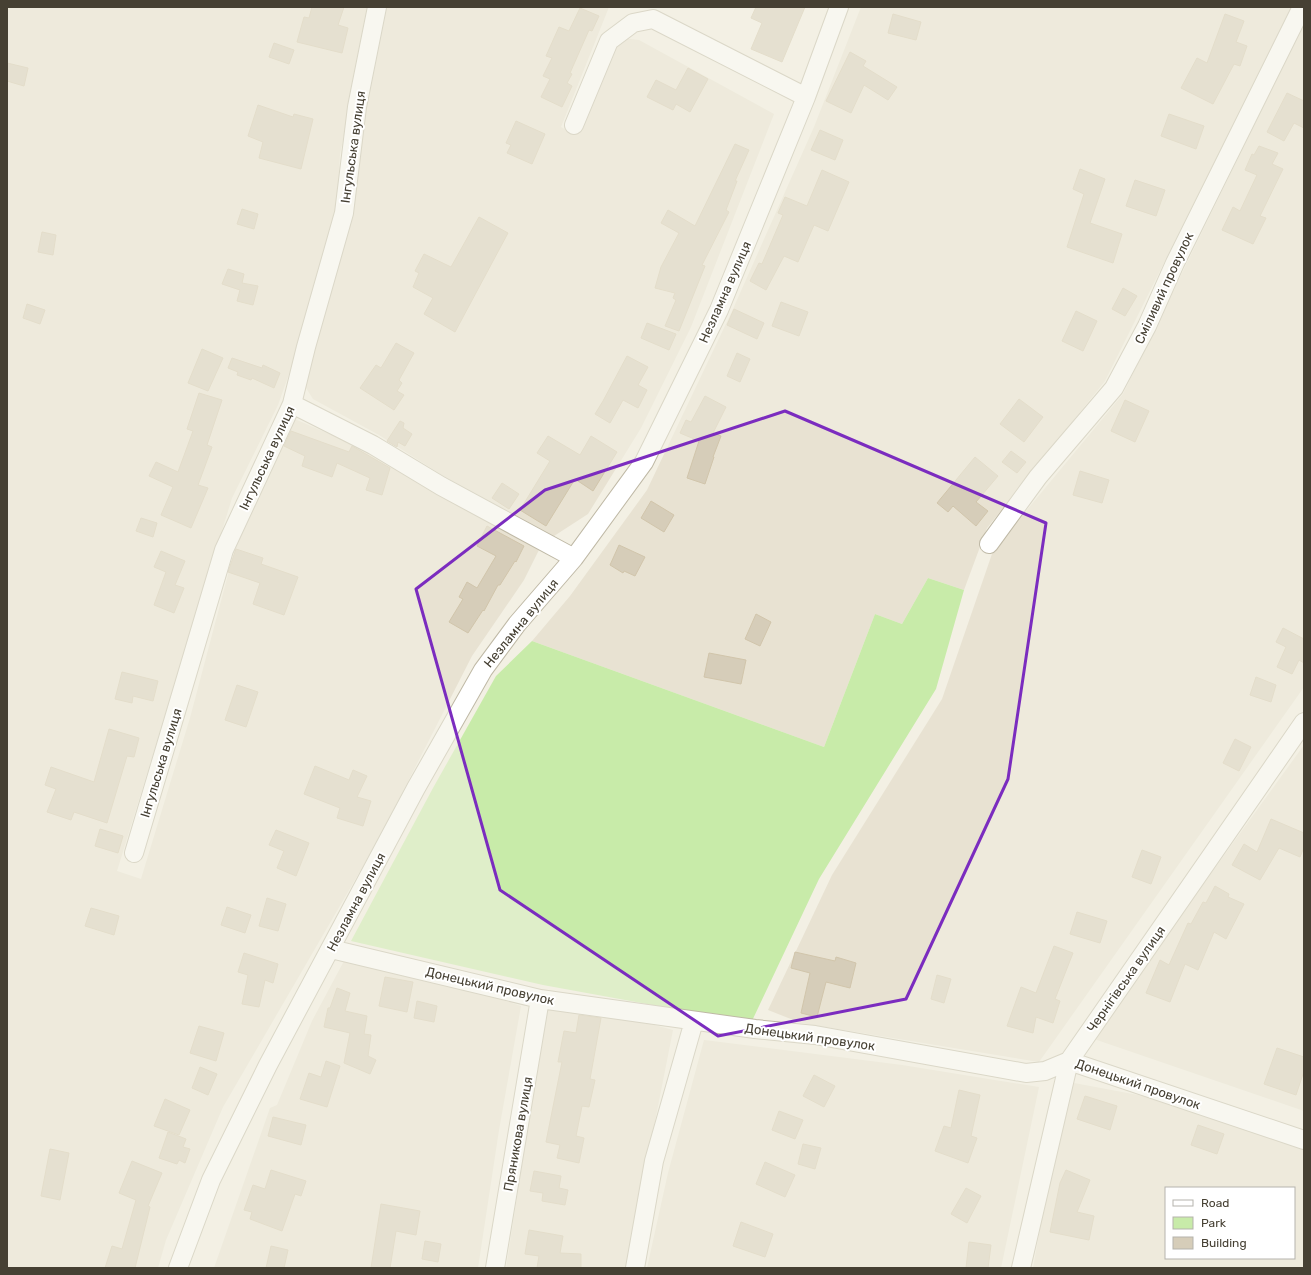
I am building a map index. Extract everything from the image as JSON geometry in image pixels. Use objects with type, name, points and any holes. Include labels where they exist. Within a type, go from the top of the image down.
[{"type":"street","name":"Інгульська вулиця","points":[[134,853],[224,550],[292,404],[306,347],[344,213],[357,107],[377,7]]},
{"type":"street","name":"Незламна вулиця","points":[[178,1268],[211,1180],[268,1064],[416,788],[483,670],[517,624],[574,558],[644,462],[719,310],[806,97],[839,7]]},
{"type":"street","name":"Сміливий провулок","points":[[989,544],[1038,477],[1114,388],[1147,326],[1174,263],[1302,7]]},
{"type":"street","points":[[574,125],[609,41],[633,23],[653,13],[806,97]]},
{"type":"street","points":[[292,404],[373,445],[441,486],[574,558]]},
{"type":"street","name":"Чернігівська вулиця","points":[[1021,1268],[1069,1061],[1304,722]]},
{"type":"street","name":"Донецький провулок","points":[[331,949],[540,999],[694,1021],[816,1035],[1026,1073],[1045,1071],[1069,1061],[1304,1140]]},
{"type":"street","name":"Пряникова вулиця","points":[[495,1268],[540,999]]},
{"type":"street","points":[[635,1268],[654,1161],[694,1021]]},
{"type":"highlighted area","points":[[785,411],[1046,523],[1008,779],[906,999],[718,1036],[500,890],[416,589],[545,490]]},
{"type":"shaded area","points":[[7,7],[371,7],[340,154],[336,222],[301,340],[278,405],[232,498],[117,871],[141,879],[190,718],[234,552],[290,417],[378,455],[540,548],[524,580],[472,656],[377,842],[223,1107],[166,1240],[158,1268],[7,1268]]},
{"type":"shaded area","points":[[385,7],[609,7],[561,127],[575,135],[621,38],[639,40],[774,114],[691,327],[641,428],[588,514],[551,538],[464,489],[379,435],[313,399],[303,383]]},
{"type":"shaded area","points":[[861,7],[1292,7],[1105,381],[987,528],[964,590],[928,578],[902,624],[875,614],[824,747],[532,641],[570,596],[647,490],[733,309],[814,127]]},
{"type":"shaded area","points":[[1304,23],[1304,687],[1039,1062],[801,1023],[768,1010],[832,875],[942,699],[993,551],[1123,394]]},
{"type":"shaded area","points":[[1304,745],[1304,1111],[1094,1039],[1125,992]]},
{"type":"shaded area","points":[[344,961],[487,995],[521,1006],[499,1130],[478,1268],[214,1268],[270,1108],[277,1105],[312,1021]]},
{"type":"shaded area","points":[[555,1006],[643,1022],[673,1030],[626,1268],[506,1268],[546,1011]]},
{"type":"shaded area","points":[[704,1040],[902,1065],[1039,1087],[1001,1268],[647,1268],[668,1173]]},
{"type":"shaded area","points":[[1074,1083],[1154,1098],[1304,1150],[1304,1268],[1033,1268],[1054,1150]]},
{"type":"green space","points":[[928,578],[964,590],[936,689],[819,879],[751,1023],[543,985],[351,941],[433,788],[496,676],[532,641],[824,747],[875,614],[902,624]]},
{"type":"building","points":[[312,7],[344,7],[338,25],[348,28],[342,53],[297,42],[304,17],[309,18]]},
{"type":"building","points":[[756,7],[805,7],[782,62],[751,49],[762,23],[751,18]]},
{"type":"building","points":[[580,8],[599,16],[592,31],[589,30],[570,73],[572,74],[567,83],[572,86],[562,107],[541,97],[550,79],[543,76],[552,58],[546,56],[559,27],[569,31]]},
{"type":"building","points":[[893,14],[921,22],[916,40],[888,33]]},
{"type":"building","points":[[1225,14],[1244,21],[1236,42],[1247,46],[1240,66],[1234,64],[1213,104],[1181,88],[1197,58],[1207,63]]},
{"type":"building","points":[[274,43],[294,50],[289,64],[269,57]]},
{"type":"building","points":[[850,52],[866,61],[863,66],[897,87],[888,100],[864,85],[851,113],[826,101]]},
{"type":"building","points":[[7,63],[28,68],[24,86],[7,81]]},
{"type":"building","points":[[688,68],[708,79],[690,112],[676,104],[673,110],[647,97],[656,80],[676,90]]},
{"type":"building","points":[[1287,93],[1304,101],[1304,128],[1294,123],[1284,141],[1267,132]]},
{"type":"building","points":[[258,105],[293,117],[294,114],[313,119],[301,169],[259,158],[263,142],[248,136]]},
{"type":"building","points":[[1169,114],[1204,126],[1196,149],[1161,136]]},
{"type":"building","points":[[516,121],[545,134],[532,164],[507,153],[511,145],[506,143]]},
{"type":"building","points":[[820,130],[843,140],[835,160],[811,150]]},
{"type":"building","points":[[735,144],[749,150],[735,181],[737,181],[726,210],[729,212],[702,265],[705,266],[679,331],[665,326],[676,300],[673,298],[675,293],[655,288],[661,267],[679,233],[661,223],[668,210],[695,226]]},
{"type":"building","points":[[1259,146],[1278,153],[1272,164],[1283,169],[1260,216],[1266,218],[1253,244],[1222,230],[1233,207],[1240,211],[1257,175],[1245,170],[1252,154],[1254,155]]},
{"type":"building","points":[[1080,169],[1105,179],[1090,223],[1122,234],[1113,263],[1067,247],[1084,194],[1073,189]]},
{"type":"building","points":[[822,170],[849,182],[828,231],[814,225],[798,262],[784,256],[766,290],[750,281],[759,263],[762,264],[783,215],[778,213],[785,197],[807,206]]},
{"type":"building","points":[[1135,180],[1165,190],[1156,216],[1126,206]]},
{"type":"building","points":[[242,209],[258,214],[254,229],[237,224]]},
{"type":"building","points":[[479,217],[508,233],[455,332],[424,314],[433,298],[413,287],[419,273],[415,271],[424,254],[451,267]]},
{"type":"building","points":[[42,232],[56,235],[53,255],[38,252]]},
{"type":"building","points":[[228,269],[244,274],[242,283],[258,286],[253,305],[237,301],[240,290],[222,284]]},
{"type":"building","points":[[1123,288],[1137,296],[1125,316],[1112,309]]},
{"type":"building","points":[[781,302],[808,312],[799,336],[772,326]]},
{"type":"building","points":[[27,304],[45,310],[40,324],[23,318]]},
{"type":"building","points":[[734,309],[764,323],[757,339],[727,325]]},
{"type":"building","points":[[1076,311],[1097,321],[1083,351],[1062,341]]},
{"type":"building","points":[[647,323],[676,334],[669,350],[641,338]]},
{"type":"building","points":[[396,343],[414,353],[399,380],[402,383],[397,391],[404,395],[394,410],[360,388],[376,365],[381,368]]},
{"type":"building","points":[[202,349],[223,358],[208,391],[188,383]]},
{"type":"building","points":[[737,353],[750,359],[740,382],[727,376]]},
{"type":"building","points":[[627,356],[648,367],[638,385],[647,390],[638,408],[623,400],[610,423],[595,414]]},
{"type":"building","points":[[232,358],[262,368],[263,365],[280,373],[274,388],[252,378],[251,380],[237,375],[238,372],[228,368]]},
{"type":"building","points":[[199,393],[222,400],[207,445],[212,447],[198,485],[208,488],[191,528],[161,515],[173,487],[149,476],[156,462],[178,472],[193,431],[187,429]]},
{"type":"building","points":[[705,396],[726,407],[713,433],[721,436],[705,484],[687,478],[699,441],[680,433],[686,420],[691,422]]},
{"type":"building","points":[[1019,399],[1043,417],[1024,442],[1000,424]]},
{"type":"building","points":[[1125,400],[1149,411],[1135,442],[1111,431]]},
{"type":"building","points":[[400,421],[404,423],[403,428],[412,434],[405,446],[398,442],[397,447],[387,441]]},
{"type":"building","points":[[291,431],[349,452],[352,446],[390,468],[382,495],[366,490],[370,478],[337,463],[332,477],[302,466],[305,456],[284,446]]},
{"type":"building","points":[[548,436],[580,455],[591,436],[617,452],[593,491],[575,479],[546,526],[520,510],[550,461],[537,453]]},
{"type":"building","points":[[1011,451],[1026,462],[1017,473],[1002,462]]},
{"type":"building","points":[[975,457],[998,476],[976,502],[988,511],[976,526],[953,506],[948,512],[937,503]]},
{"type":"building","points":[[1080,471],[1109,480],[1102,503],[1073,495]]},
{"type":"building","points":[[502,483],[519,494],[509,509],[492,498]]},
{"type":"building","points":[[651,501],[674,515],[664,532],[641,518]]},
{"type":"building","points":[[141,518],[157,523],[153,537],[136,531]]},
{"type":"building","points":[[487,526],[524,546],[516,562],[515,561],[500,585],[498,585],[484,611],[483,610],[468,633],[449,622],[463,599],[459,597],[467,582],[477,588],[496,556],[477,546]]},
{"type":"building","points":[[619,545],[645,557],[635,576],[624,571],[623,573],[610,565]]},
{"type":"building","points":[[236,549],[263,558],[261,564],[298,577],[284,615],[253,604],[260,583],[228,572]]},
{"type":"building","points":[[161,551],[185,561],[175,585],[184,588],[174,613],[154,605],[166,572],[154,567]]},
{"type":"building","points":[[756,614],[771,622],[760,646],[745,639]]},
{"type":"building","points":[[1283,628],[1304,639],[1304,663],[1299,660],[1292,674],[1277,667],[1286,647],[1276,642]]},
{"type":"building","points":[[709,653],[746,660],[741,684],[704,677]]},
{"type":"building","points":[[122,672],[158,681],[153,701],[133,696],[132,703],[115,699]]},
{"type":"building","points":[[1256,677],[1276,685],[1271,702],[1250,695]]},
{"type":"building","points":[[237,685],[258,692],[246,727],[225,720]]},
{"type":"building","points":[[109,729],[139,738],[134,757],[127,756],[107,823],[74,812],[71,820],[47,812],[56,789],[45,785],[51,767],[94,782]]},
{"type":"building","points":[[1235,739],[1251,747],[1239,771],[1223,763]]},
{"type":"building","points":[[315,766],[349,780],[353,770],[367,776],[357,797],[371,801],[363,826],[337,818],[340,808],[304,794]]},
{"type":"building","points":[[1271,819],[1304,833],[1304,847],[1300,857],[1279,848],[1260,880],[1232,865],[1244,844],[1257,852]]},
{"type":"building","points":[[100,829],[123,836],[118,853],[95,846]]},
{"type":"building","points":[[276,830],[309,843],[296,876],[277,868],[284,851],[269,845]]},
{"type":"building","points":[[1142,850],[1161,857],[1151,884],[1132,877]]},
{"type":"building","points":[[1215,886],[1229,894],[1228,897],[1244,904],[1226,939],[1214,932],[1198,970],[1185,964],[1170,1002],[1146,993],[1160,960],[1169,965],[1188,923],[1191,924],[1203,902],[1206,903]]},
{"type":"building","points":[[267,898],[286,904],[278,931],[259,926]]},
{"type":"building","points":[[227,907],[251,915],[245,933],[221,925]]},
{"type":"building","points":[[91,908],[119,916],[114,935],[85,926]]},
{"type":"building","points":[[1077,912],[1107,921],[1100,943],[1070,934]]},
{"type":"building","points":[[1054,946],[1073,953],[1055,999],[1060,1001],[1053,1023],[1036,1017],[1033,1033],[1007,1026],[1021,987],[1036,993]]},
{"type":"building","points":[[795,952],[835,961],[836,957],[856,963],[850,988],[826,982],[817,1017],[801,1013],[810,973],[791,968]]},
{"type":"building","points":[[244,953],[278,964],[273,983],[265,980],[259,1007],[242,1004],[248,975],[238,972]]},
{"type":"building","points":[[937,975],[951,979],[944,1003],[931,999]]},
{"type":"building","points":[[385,977],[413,982],[407,1012],[379,1006]]},
{"type":"building","points":[[337,988],[350,993],[345,1011],[367,1016],[364,1034],[371,1035],[368,1056],[376,1060],[370,1074],[344,1063],[350,1033],[324,1027],[328,1008],[330,1008]]},
{"type":"building","points":[[417,1001],[437,1006],[434,1022],[414,1018]]},
{"type":"building","points":[[579,1015],[601,1018],[590,1079],[595,1080],[589,1107],[582,1106],[576,1136],[584,1138],[579,1163],[557,1158],[560,1145],[546,1142],[562,1062],[558,1062],[564,1031],[576,1033]]},
{"type":"building","points":[[199,1026],[224,1033],[216,1061],[190,1053]]},
{"type":"building","points":[[1277,1048],[1304,1057],[1304,1071],[1296,1095],[1264,1084]]},
{"type":"building","points":[[326,1061],[340,1066],[327,1107],[300,1099],[309,1073],[321,1077]]},
{"type":"building","points":[[200,1067],[217,1074],[208,1095],[192,1088]]},
{"type":"building","points":[[814,1075],[835,1086],[824,1107],[803,1096]]},
{"type":"building","points":[[959,1090],[980,1095],[971,1136],[977,1138],[968,1163],[935,1151],[944,1126],[951,1128]]},
{"type":"building","points":[[1085,1096],[1117,1106],[1110,1130],[1077,1119]]},
{"type":"building","points":[[165,1099],[190,1110],[179,1135],[154,1126]]},
{"type":"building","points":[[779,1111],[803,1120],[795,1139],[772,1130]]},
{"type":"building","points":[[273,1117],[306,1125],[301,1145],[268,1136]]},
{"type":"building","points":[[1198,1125],[1224,1134],[1217,1154],[1191,1145]]},
{"type":"building","points":[[168,1132],[186,1139],[183,1147],[190,1149],[185,1163],[179,1160],[177,1164],[159,1158]]},
{"type":"building","points":[[803,1144],[821,1148],[815,1169],[798,1164]]},
{"type":"building","points":[[50,1149],[69,1153],[60,1200],[41,1196]]},
{"type":"building","points":[[132,1161],[162,1173],[148,1206],[150,1207],[135,1268],[105,1268],[112,1246],[122,1249],[136,1200],[119,1193]]},
{"type":"building","points":[[765,1162],[795,1175],[785,1197],[756,1184]]},
{"type":"building","points":[[271,1170],[306,1181],[301,1196],[295,1194],[282,1231],[250,1219],[252,1212],[244,1210],[253,1185],[265,1189]]},
{"type":"building","points":[[1066,1170],[1090,1180],[1077,1212],[1094,1216],[1089,1240],[1050,1232],[1060,1183]]},
{"type":"building","points":[[534,1171],[561,1176],[559,1188],[568,1190],[565,1205],[542,1201],[543,1193],[530,1191]]},
{"type":"building","points":[[966,1188],[981,1196],[967,1223],[951,1214]]},
{"type":"building","points":[[381,1204],[420,1211],[416,1235],[396,1231],[390,1268],[371,1268]]},
{"type":"building","points":[[741,1222],[773,1234],[765,1257],[733,1246]]},
{"type":"building","points":[[529,1230],[563,1236],[560,1253],[581,1254],[581,1268],[537,1268],[539,1256],[525,1254]]},
{"type":"building","points":[[425,1241],[441,1244],[438,1262],[422,1259]]},
{"type":"building","points":[[969,1242],[991,1245],[988,1268],[966,1268]]},
{"type":"building","points":[[271,1246],[288,1250],[284,1268],[266,1268]]}]
